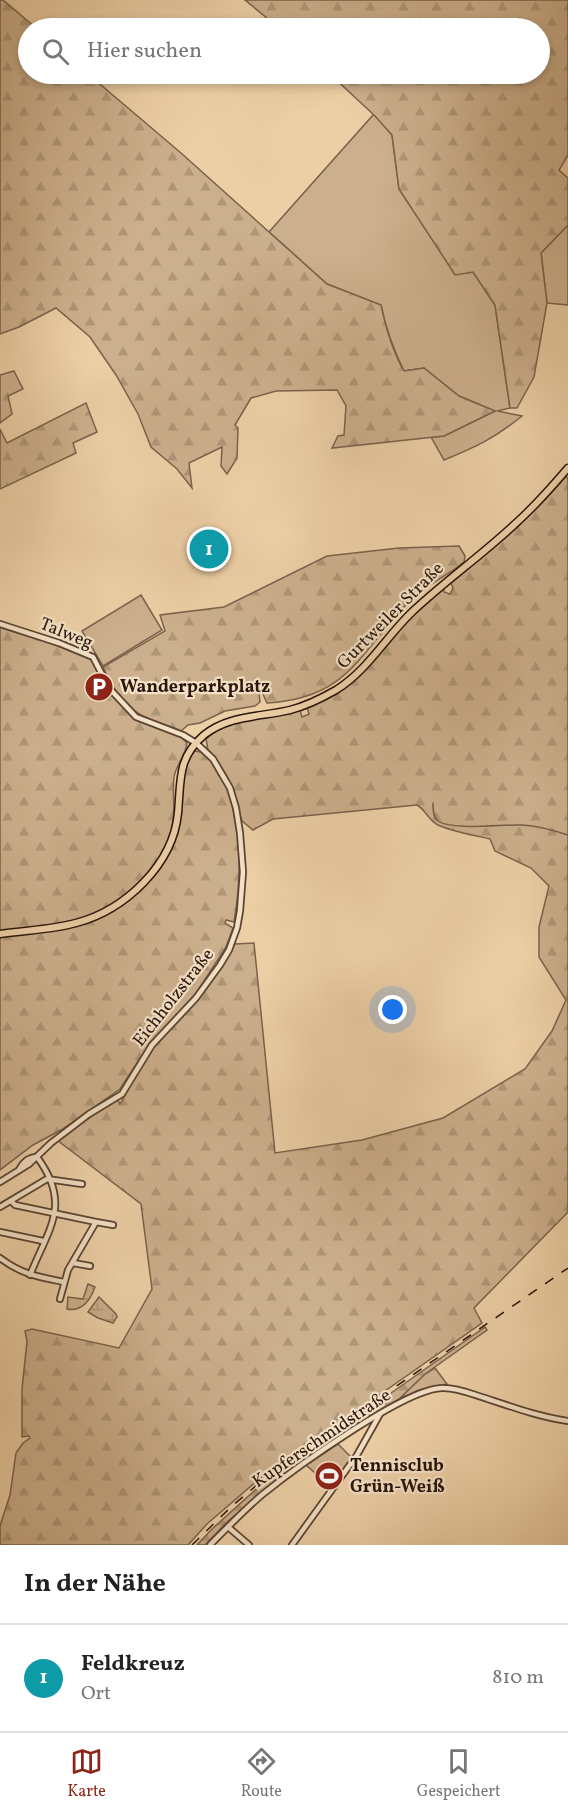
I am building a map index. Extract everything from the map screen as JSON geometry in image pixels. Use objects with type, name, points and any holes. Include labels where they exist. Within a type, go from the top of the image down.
[{"type":"main road","name":"Gurtweiler Straße","points":[[0,934],[54,928],[94,917],[113,906],[144,882],[156,868],[171,842],[176,828],[180,776],[186,756],[196,743],[211,730],[228,722],[303,706],[339,688],[365,666],[406,618],[444,583],[514,526],[568,468]]},
{"type":"street","name":"Talweg","points":[[0,624],[93,657],[117,698],[136,717],[183,735],[196,743]]},
{"type":"street","name":"Eichholzstraße","points":[[0,1182],[18,1171],[27,1160],[37,1157],[61,1134],[122,1094],[152,1045],[196,998],[220,965],[232,941],[240,911],[243,872],[236,808],[223,774],[213,759],[196,743]]},
{"type":"street","points":[[30,1275],[55,1213],[56,1200],[51,1178],[37,1157]]},
{"type":"street","points":[[0,1207],[35,1185],[51,1178],[82,1184]]},
{"type":"street","points":[[11,1201],[15,1205],[113,1225]]},
{"type":"street","points":[[60,1299],[64,1282],[96,1222]]},
{"type":"street","points":[[0,1232],[43,1241]]},
{"type":"street","points":[[0,1258],[17,1270],[30,1275],[64,1282]]},
{"type":"street","points":[[73,1263],[90,1266]]},
{"type":"street","name":"Kupferschmidstraße","points":[[210,1545],[263,1494],[337,1441],[380,1414],[420,1393],[442,1387],[460,1390],[537,1415],[568,1421]]},
{"type":"street","points":[[292,1545],[357,1455],[380,1414]]},
{"type":"street","points":[[228,1527],[249,1545]]},
{"type":"green space","points":[[0,0],[3,0],[24,18],[18,18],[18,84],[100,84],[181,153],[327,284],[381,305],[390,339],[404,371],[424,368],[459,396],[495,411],[444,436],[332,448],[338,436],[344,435],[346,406],[337,390],[276,391],[251,398],[235,425],[238,428],[237,458],[227,474],[221,466],[222,447],[189,463],[192,488],[177,469],[151,447],[138,414],[116,375],[90,337],[56,308],[0,334]]},
{"type":"green space","points":[[245,0],[568,0],[568,155],[559,170],[568,178],[568,225],[541,253],[547,303],[534,377],[517,408],[510,408],[495,305],[473,272],[455,275],[399,189],[392,135],[341,84],[550,84],[550,18],[267,18]]},
{"type":"green space","points":[[374,114],[392,135],[399,189],[455,274],[473,272],[495,305],[510,408],[497,411],[522,416],[485,441],[444,460],[431,437],[444,436],[495,411],[459,396],[424,368],[404,371],[390,339],[381,305],[327,284],[269,232]]},
{"type":"green space","points":[[568,225],[568,305],[547,303],[541,253]]},
{"type":"green space","points":[[14,371],[23,389],[8,396],[12,414],[0,423],[0,375]]},
{"type":"green space","points":[[86,403],[97,432],[73,443],[76,453],[0,489],[0,429],[7,443]]},
{"type":"green space","points":[[565,475],[568,479],[568,1212],[474,1308],[482,1323],[258,1480],[207,1524],[188,1545],[0,1545],[0,1526],[10,1495],[16,1453],[30,1438],[29,1436],[22,1437],[22,1389],[27,1341],[25,1331],[32,1329],[119,1348],[152,1289],[141,1204],[57,1140],[117,1099],[120,1104],[153,1046],[172,1027],[235,944],[254,943],[275,1153],[362,1140],[443,1118],[525,1069],[552,1031],[566,1000],[539,957],[539,927],[549,886],[531,868],[495,851],[490,839],[438,825],[417,805],[273,819],[253,830],[241,820],[232,787],[208,750],[206,739],[224,727],[237,723],[300,710],[302,717],[309,714],[307,707],[341,690],[359,675],[420,606],[443,587],[444,592],[450,594],[453,588],[450,581],[517,528]]},
{"type":"green space","points":[[459,546],[465,556],[464,562],[412,599],[352,668],[318,692],[295,699],[267,703],[262,692],[259,692],[260,702],[255,706],[225,711],[200,723],[188,725],[181,731],[143,716],[133,709],[117,693],[103,667],[165,631],[160,615],[224,607],[327,556],[399,548]]},
{"type":"green space","points":[[141,595],[162,630],[103,666],[82,631]]},
{"type":"green space","points":[[0,621],[54,641],[53,644],[91,659],[99,672],[86,683],[91,689],[89,692],[91,695],[93,693],[98,700],[106,694],[109,697],[112,695],[135,719],[180,736],[187,743],[174,777],[173,822],[167,844],[149,873],[137,886],[108,907],[77,920],[49,926],[0,931]]},
{"type":"green space","points":[[195,751],[205,754],[216,768],[225,784],[236,822],[239,863],[237,904],[234,922],[226,920],[225,923],[233,928],[226,947],[195,995],[150,1043],[120,1089],[61,1130],[33,1145],[0,1170],[0,936],[75,926],[103,916],[124,901],[171,847],[178,825],[185,766]]},
{"type":"green space","points":[[88,1284],[95,1287],[88,1301],[77,1309],[67,1309],[68,1297],[83,1299]]},
{"type":"green space","points":[[99,1297],[116,1314],[117,1317],[113,1323],[88,1312]]},
{"type":"green space","points":[[485,1327],[487,1330],[425,1374],[399,1399],[340,1435],[262,1492],[227,1522],[205,1545],[197,1545],[263,1483]]},
{"type":"green space","points":[[435,1368],[447,1384],[419,1390],[399,1399],[425,1374]]},
{"type":"green space","name":"Tennisclub Grün-Weiß","points":[[338,1444],[352,1458],[331,1487],[306,1465]]},
{"type":"waterway","points":[[433,803],[435,817],[445,824],[528,826],[568,835]]},
{"type":"railway","points":[[192,1545],[232,1506],[276,1469],[568,1268]]},
{"type":"place","name":"Feldkreuz","points":[[209,549]]},
{"type":"place","name":"Wanderparkplatz","points":[[99,687]]},
{"type":"place","name":"Tennisclub Grün-Weiß","points":[[329,1476]]}]
